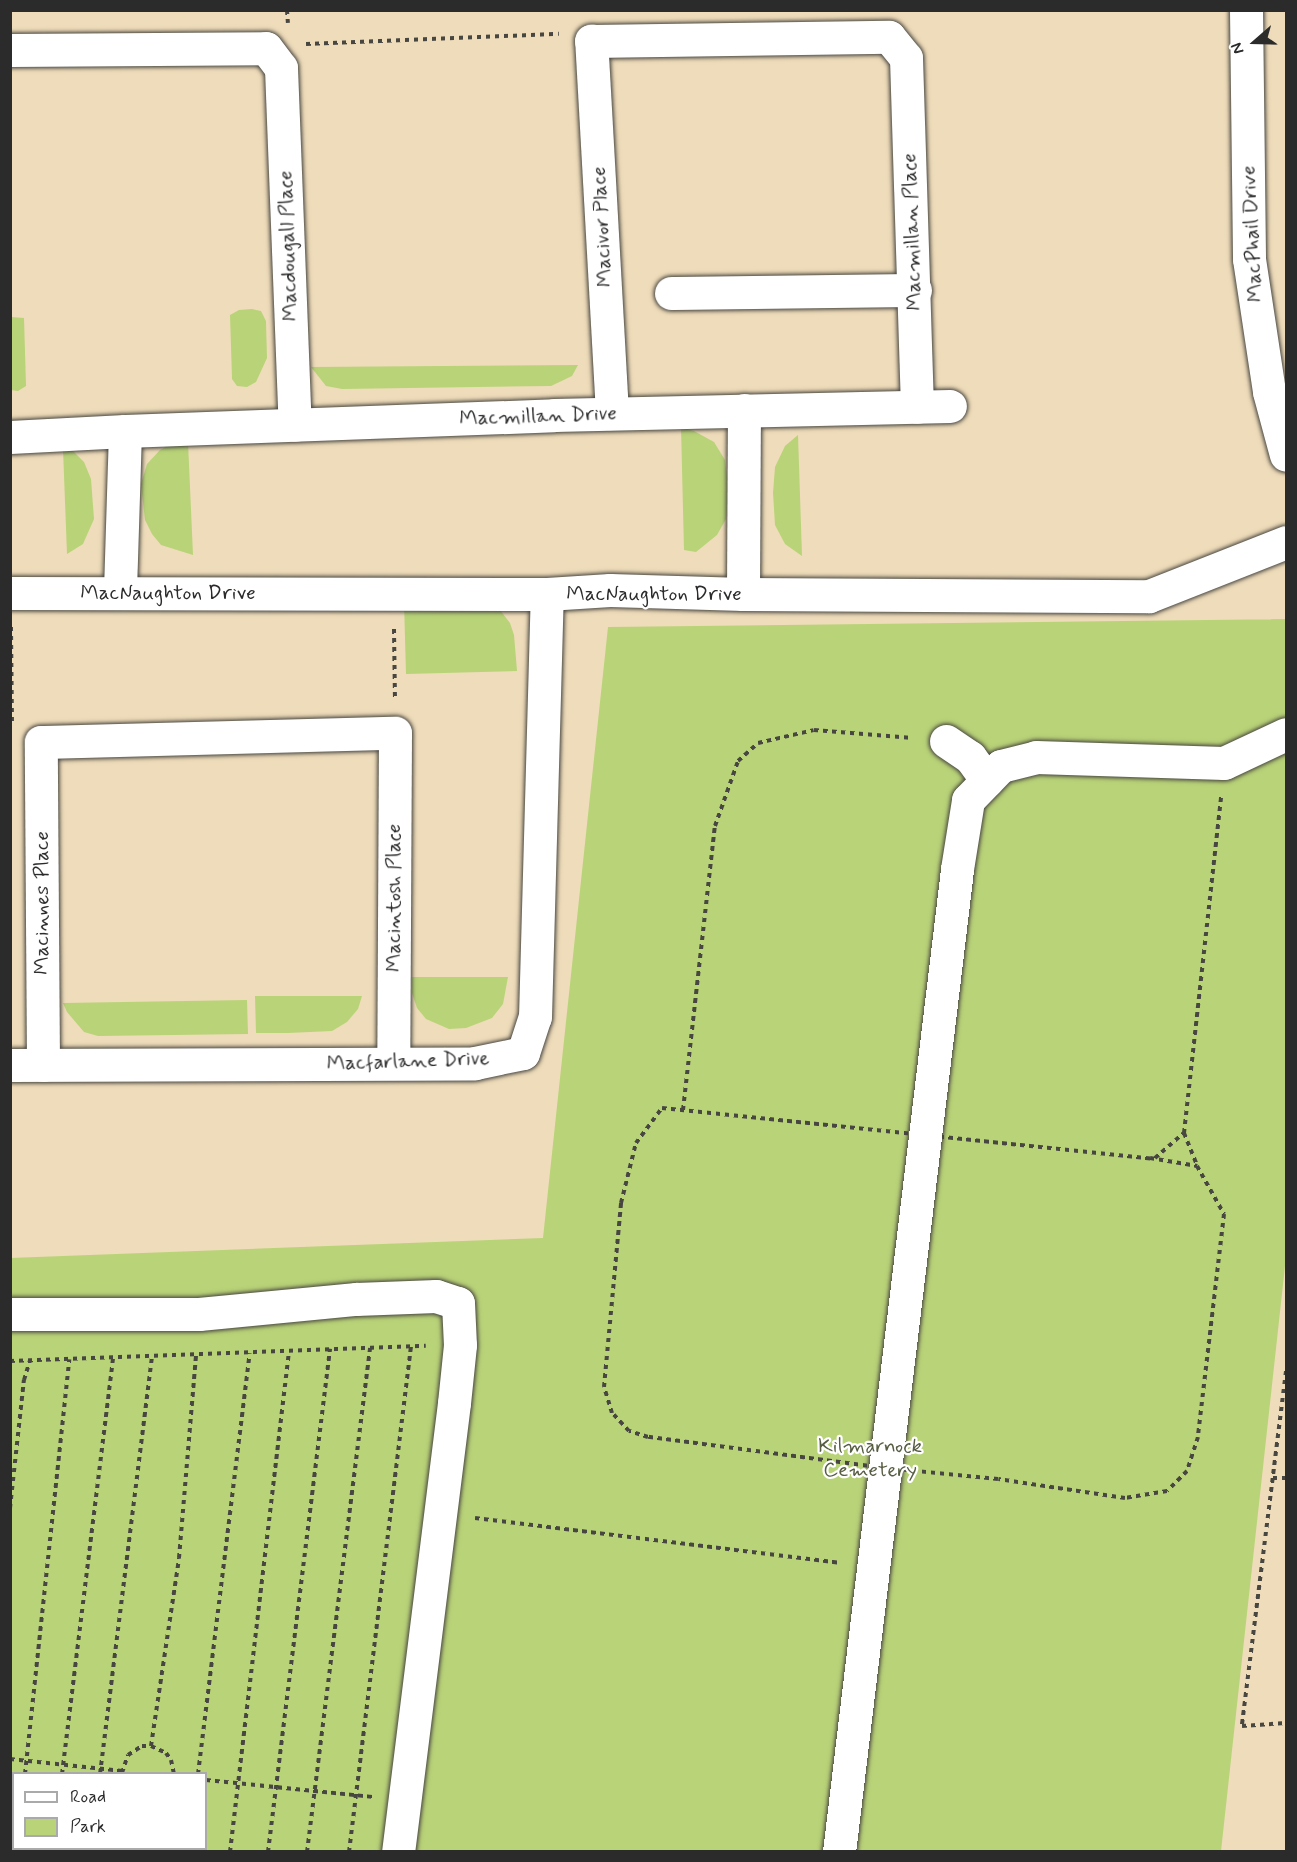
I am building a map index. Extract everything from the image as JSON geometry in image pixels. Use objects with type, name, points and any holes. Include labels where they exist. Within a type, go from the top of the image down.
[{"type":"street","name":"MacPhail Drive","points":[[1246,10],[1249,260],[1269,392],[1287,454]]},
{"type":"street","name":"Macmillan Place","points":[[576,37],[889,37],[906,58],[917,406]]},
{"type":"street","name":"Macivor Place","points":[[576,37],[612,413]]},
{"type":"street","points":[[10,50],[274,58]]},
{"type":"street","name":"Macdougall Place","points":[[274,58],[295,425]]},
{"type":"street","points":[[671,293],[915,290]]},
{"type":"street","name":"Macmillan Drive","points":[[10,437],[612,413],[950,406]]},
{"type":"street","points":[[743,594],[744,410]]},
{"type":"street","points":[[120,592],[125,431]]},
{"type":"street","name":"MacNaughton Drive","points":[[10,592],[547,594],[610,590],[743,594],[1149,596],[1287,542]]},
{"type":"street","name":"Macfarlane Drive","points":[[10,1065],[475,1063],[523,1053],[535,1017],[547,594]]},
{"type":"street","points":[[27,735],[395,733]]},
{"type":"street","name":"Macintosh Place","points":[[393,1063],[395,733]]},
{"type":"street","points":[[839,1851],[957,869],[969,800],[1001,766],[1036,757],[1224,763],[1287,734]]},
{"type":"street","name":"Macinnes Place","points":[[27,735],[43,1065]]},
{"type":"street","points":[[946,741],[970,757],[987,780]]},
{"type":"street","points":[[10,1314],[199,1314],[356,1299],[436,1296],[458,1303],[460,1345],[398,1851]]},
{"type":"path","points":[[274,58],[288,45],[576,37]]},
{"type":"path","points":[[394,593],[395,733]]},
{"type":"path","points":[[10,622],[27,735]]},
{"type":"path","points":[[683,1110],[716,826],[738,761],[758,743],[814,730],[946,741]]},
{"type":"path","points":[[1197,1166],[1184,1133],[1224,763]]},
{"type":"path","points":[[1154,1159],[1184,1133]]},
{"type":"path","points":[[151,1746],[179,1558],[199,1314]]},
{"type":"path","points":[[10,1361],[460,1345]]},
{"type":"path","points":[[349,1851],[411,1347]]},
{"type":"path","points":[[307,1851],[370,1348]]},
{"type":"path","points":[[268,1851],[330,1349]]},
{"type":"path","points":[[230,1851],[289,1351]]},
{"type":"path","points":[[198,1772],[250,1353]]},
{"type":"path","points":[[100,1771],[152,1356]]},
{"type":"path","points":[[62,1772],[113,1357]]},
{"type":"path","points":[[25,1772],[69,1359]]},
{"type":"path","points":[[10,1508],[24,1380],[30,1360]]},
{"type":"path","points":[[1287,1371],[1242,1726],[1287,1723]]},
{"type":"path","points":[[1273,1479],[1287,1478]]},
{"type":"path","points":[[438,1513],[873,1567]]},
{"type":"path","points":[[10,1760],[122,1772],[128,1755],[142,1746],[151,1746],[166,1753],[171,1760],[174,1772]]},
{"type":"path","points":[[207,1780],[404,1800]]},
{"type":"green space","points":[[239,310],[261,311],[266,321],[267,358],[256,382],[247,387],[237,386],[232,379],[230,315]]},
{"type":"green space","points":[[11,317],[24,318],[26,386],[18,391],[11,390]]},
{"type":"green space","points":[[578,365],[572,376],[551,386],[342,389],[326,386],[311,367]]},
{"type":"green space","points":[[681,427],[714,442],[725,460],[729,491],[726,519],[717,535],[696,552],[684,550]]},
{"type":"green space","points":[[798,435],[802,556],[785,544],[775,525],[773,493],[775,467],[785,446]]},
{"type":"green space","points":[[188,442],[193,555],[161,545],[152,534],[145,520],[141,484],[147,464],[160,450],[173,443]]},
{"type":"green space","points":[[63,449],[73,451],[84,462],[91,479],[94,519],[83,544],[67,554]]},
{"type":"green space","points":[[404,602],[500,610],[510,623],[514,635],[517,671],[406,674]]},
{"type":"green space","name":"Kilmarnock Cemetery","points":[[1286,619],[1286,1257],[1221,1851],[11,1851],[10,1258],[543,1238],[608,627]]},
{"type":"green space","points":[[412,977],[508,977],[503,1004],[492,1018],[466,1028],[449,1029],[426,1019],[417,1008],[412,993]]},
{"type":"green space","points":[[255,996],[362,996],[358,1009],[347,1022],[332,1031],[256,1033]]},
{"type":"green space","points":[[247,1000],[248,1034],[98,1036],[84,1032],[67,1012],[63,1003]]}]
